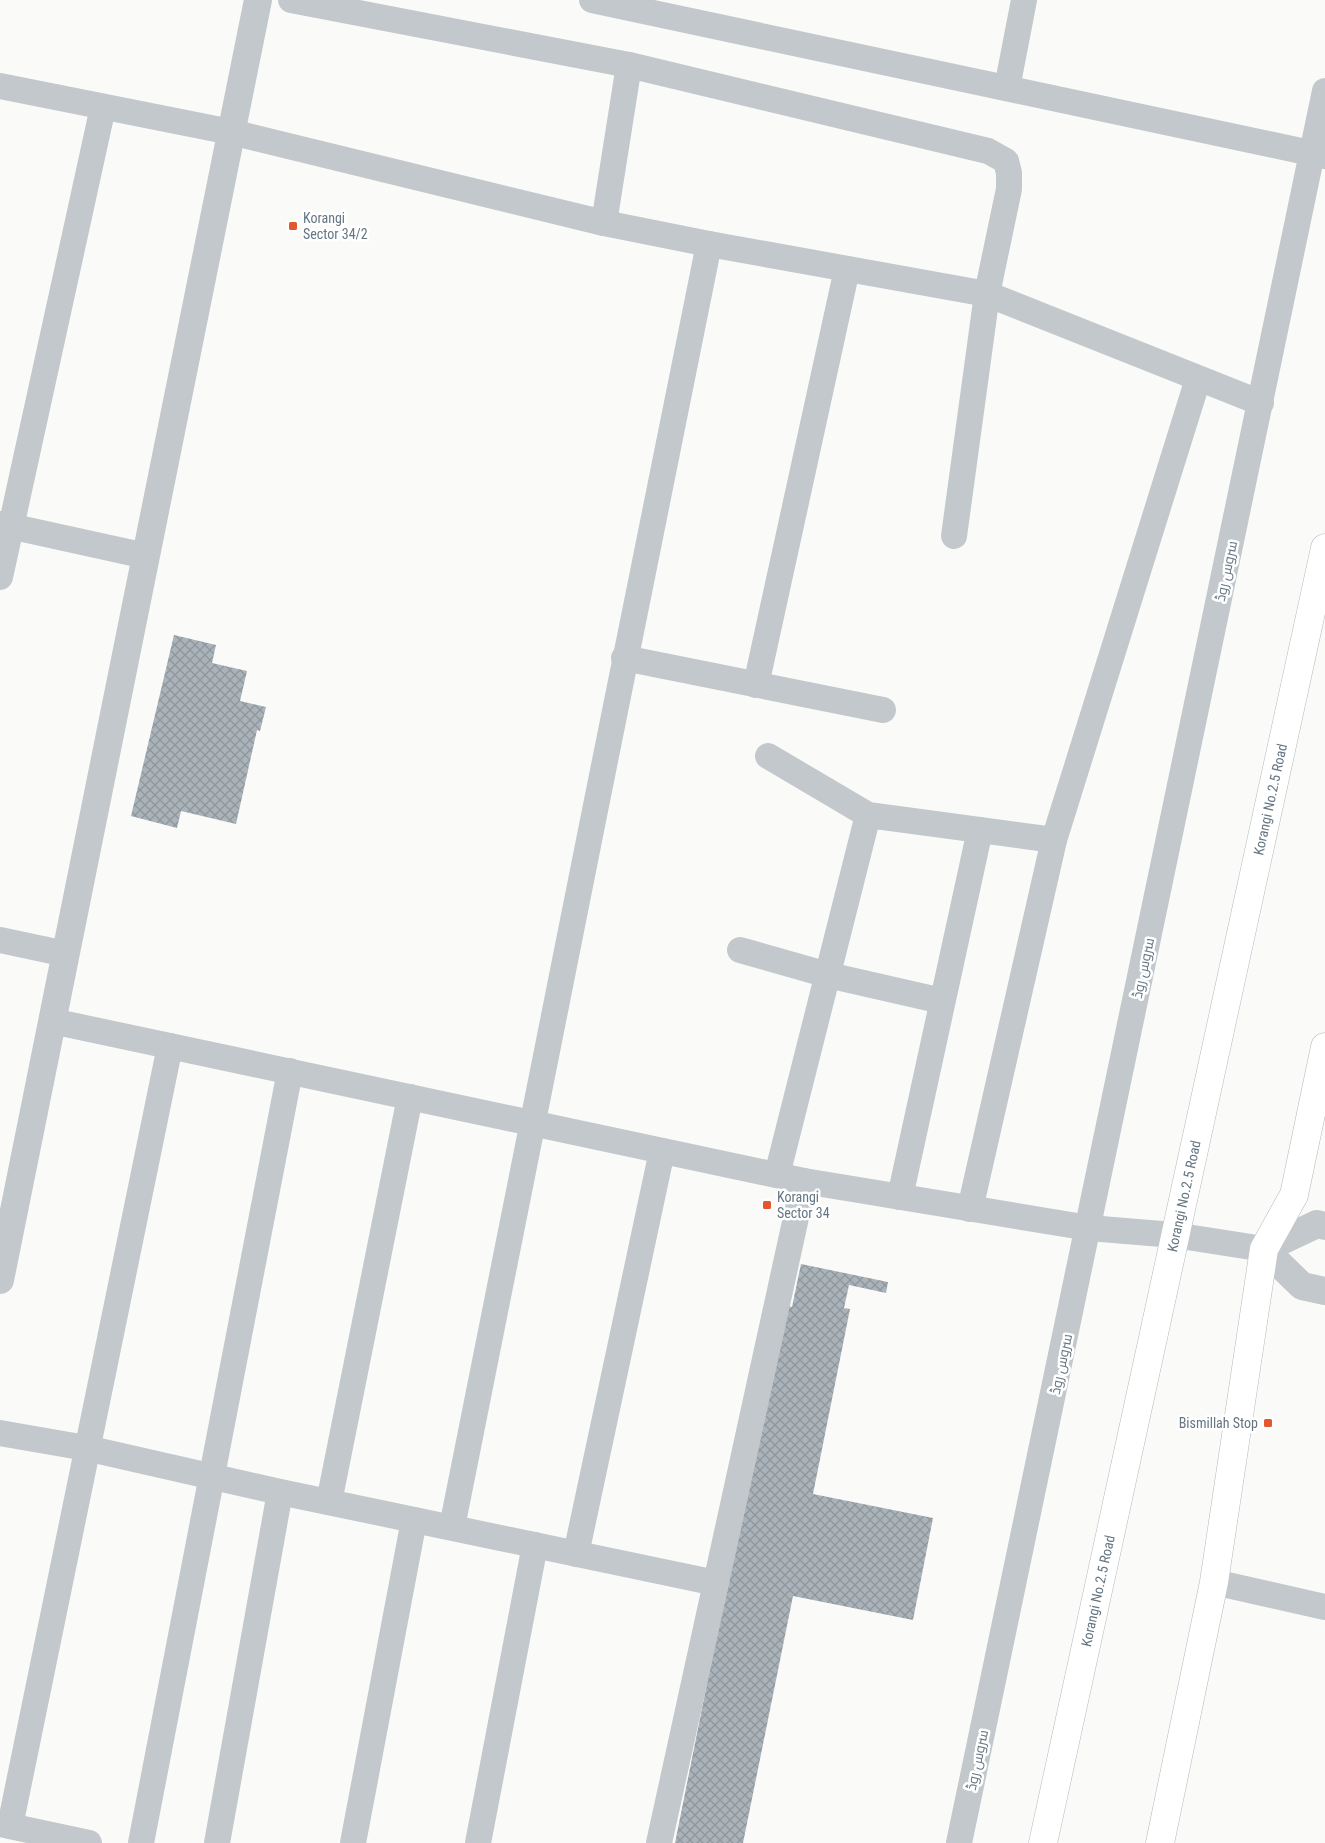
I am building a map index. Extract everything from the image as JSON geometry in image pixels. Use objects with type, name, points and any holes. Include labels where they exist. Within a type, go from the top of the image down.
[{"type":"main road","name":"Korangi No.2.5 Road","points":[[1044,1843],[1174,1235],[1325,548]]},
{"type":"main road","points":[[1160,1843],[1214,1582],[1264,1249],[1294,1196],[1325,1047]]},
{"type":"street","points":[[0,1280],[258,0]]},
{"type":"street","points":[[292,0],[628,65],[988,150],[1006,161],[1009,173],[1009,188],[987,294],[954,536]]},
{"type":"street","points":[[592,0],[618,3],[1319,154]]},
{"type":"street","points":[[1007,88],[1024,0]]},
{"type":"street","points":[[604,223],[628,65]]},
{"type":"street","points":[[0,86],[231,132],[604,223],[709,244],[987,294],[1261,403]]},
{"type":"street","name":"سروس روڈ","points":[[959,1843],[1261,403],[1319,154],[1325,92]]},
{"type":"street","points":[[0,577],[6,525],[103,107]]},
{"type":"street","points":[[452,1528],[534,1124],[624,658],[709,244]]},
{"type":"street","points":[[756,685],[847,269]]},
{"type":"street","points":[[970,1209],[1054,840],[1198,379]]},
{"type":"street","points":[[6,525],[146,556]]},
{"type":"street","points":[[624,658],[883,710]]},
{"type":"street","points":[[768,756],[868,815],[1054,840]]},
{"type":"street","points":[[777,1175],[868,815]]},
{"type":"street","points":[[900,1197],[980,830]]},
{"type":"street","points":[[0,940],[66,954]]},
{"type":"street","points":[[740,950],[828,975],[942,1000]]},
{"type":"street","points":[[52,1021],[804,1181],[970,1209],[1089,1228],[1174,1235],[1264,1249],[1317,1224],[1325,1226]]},
{"type":"street","points":[[88,1843],[5,1825],[170,1046]]},
{"type":"street","points":[[141,1843],[290,1072]]},
{"type":"street","points":[[329,1502],[410,1097]]},
{"type":"street","points":[[576,1554],[662,1151]]},
{"type":"street","points":[[659,1843],[804,1181]]},
{"type":"street","points":[[1264,1249],[1302,1286],[1325,1290]]},
{"type":"street","points":[[0,1433],[86,1448],[280,1492],[716,1583]]},
{"type":"street","points":[[218,1843],[280,1492]]},
{"type":"street","points":[[353,1843],[414,1520]]},
{"type":"street","points":[[478,1843],[535,1545]]},
{"type":"street","points":[[1214,1582],[1325,1607]]},
{"type":"building","points":[[174,635],[216,645],[212,663],[247,671],[240,701],[266,707],[260,731],[257,730],[236,824],[181,811],[177,828],[131,816]]},
{"type":"building","points":[[801,1264],[888,1282],[886,1293],[849,1285],[844,1308],[850,1309],[813,1494],[933,1518],[913,1620],[793,1596],[743,1843],[675,1843],[783,1305],[792,1307]]},
{"type":"place","name":"Korangi Sector 34/2","points":[[293,226]]},
{"type":"place","name":"Korangi Sector 34","points":[[767,1205]]},
{"type":"place","name":"Bismillah Stop","points":[[1268,1423]]}]
